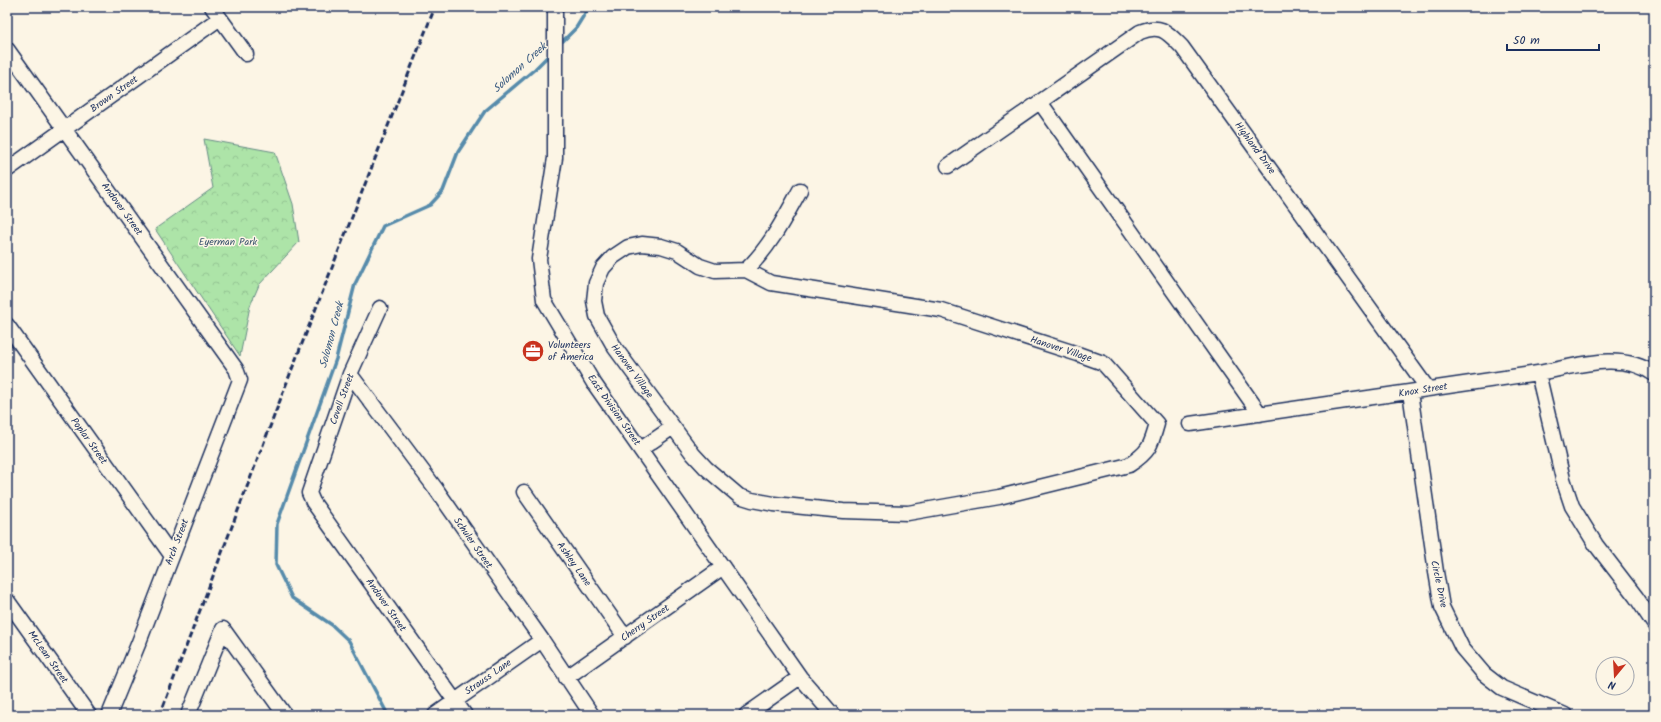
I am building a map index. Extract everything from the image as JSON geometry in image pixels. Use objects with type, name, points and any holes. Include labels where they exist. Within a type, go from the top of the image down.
[{"type":"street","name":"East Division Street","points":[[555,7],[555,158],[539,259],[544,300],[593,382],[800,677],[834,715]]},
{"type":"street","points":[[216,13],[246,54]]},
{"type":"street","name":"Brown Street","points":[[7,170],[64,129],[216,13]]},
{"type":"street","name":"Highland Drive","points":[[948,166],[1140,32],[1151,27],[1161,30],[1170,35],[1182,47],[1428,389]]},
{"type":"street","name":"Andover Street","points":[[7,49],[236,369]]},
{"type":"street","points":[[1040,102],[1260,414]]},
{"type":"street","points":[[746,270],[759,258],[769,245],[800,190]]},
{"type":"street","name":"Hanover Village","points":[[642,244],[661,246],[677,251],[700,266],[715,271],[746,270],[771,283],[941,310],[1103,363],[1157,424],[1151,445],[1141,457],[1129,465],[999,497],[908,513],[843,511],[767,502],[739,496],[706,468],[693,454],[615,348],[597,316],[594,301],[596,283],[603,268],[613,257],[628,247],[642,244]]},
{"type":"street","name":"Covell Street","points":[[309,493],[350,374],[380,308]]},
{"type":"street","name":"Poplar Street","points":[[7,325],[172,556]]},
{"type":"street","name":"Knox Street","points":[[1190,424],[1538,373],[1592,363],[1614,362],[1633,364],[1654,374]]},
{"type":"street","name":"Arch Street","points":[[109,715],[240,380],[236,369]]},
{"type":"street","points":[[1538,373],[1563,479],[1572,506],[1596,545],[1636,597],[1654,624]]},
{"type":"street","name":"Schuler Street","points":[[350,374],[436,489],[542,640],[592,715]]},
{"type":"street","name":"Circle Drive","points":[[1410,392],[1442,607],[1462,648],[1484,674],[1502,688],[1565,715]]},
{"type":"street","points":[[641,449],[673,427]]},
{"type":"street","name":"Ashley Lane","points":[[524,492],[625,637]]},
{"type":"street","name":"Andover Street","points":[[309,493],[313,502],[465,715]]},
{"type":"street","name":"Cherry Street","points":[[566,678],[723,567]]},
{"type":"street","name":"McLean Street","points":[[7,600],[89,715]]},
{"type":"street","points":[[188,715],[223,629],[285,715]]},
{"type":"street","name":"Strauss Lane","points":[[435,715],[542,640]]},
{"type":"street","points":[[746,715],[800,677]]},
{"type":"green space","name":"Eyerman Park","points":[[204,139],[275,152],[293,204],[299,242],[259,285],[250,306],[240,356],[155,229],[213,188]]},
{"type":"waterway","name":"Solomon Creek","points":[[559,45],[576,28],[589,7]]},
{"type":"waterway","name":"Solomon Creek","points":[[388,715],[349,641],[332,625],[292,598],[276,565],[277,524],[336,359],[355,284],[383,226],[430,205],[443,191],[458,152],[485,111],[535,69],[550,54]]},
{"type":"railway","points":[[160,715],[292,369],[435,7]]},
{"type":"place","name":"Volunteers of America","points":[[533,351]]}]
